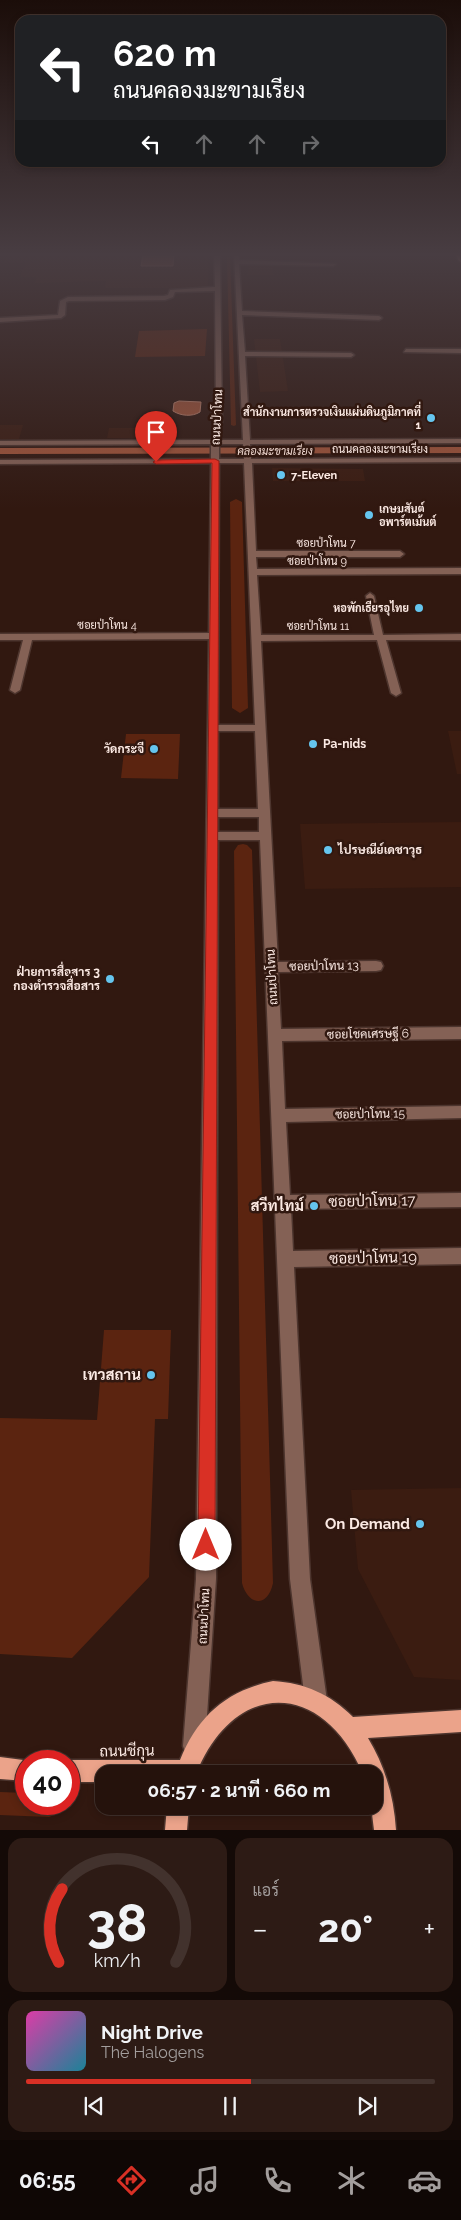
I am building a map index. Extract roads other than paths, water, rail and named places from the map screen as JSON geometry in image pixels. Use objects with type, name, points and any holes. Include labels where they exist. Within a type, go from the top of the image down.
[{"type":"main road","points":[[188,1765],[194,1750],[218,1718],[233,1706],[249,1697],[282,1692],[316,1701],[333,1713],[348,1728],[373,1770],[380,1794],[385,1830]]},
{"type":"main road","points":[[348,1728],[461,1721]]},
{"type":"main road","points":[[0,1768],[15,1769]]},
{"type":"main road","name":"ถนนชีกุน","points":[[80,1772],[95,1772]]},
{"type":"main road","points":[[176,1830],[177,1815]]},
{"type":"street","name":"ถนนป่าโทน","points":[[194,1750],[206,1579],[215,444],[219,422],[218,338]]},
{"type":"street","name":"ถนนป่าโทน","points":[[241,338],[300,1579],[316,1701]]},
{"type":"street","points":[[406,351],[461,351]]},
{"type":"street","points":[[242,354],[352,355]]},
{"type":"street","name":"ถนนคลองมะขามเรียง","points":[[0,443],[215,444],[461,441]]},
{"type":"street","name":"ถนนคลองมะขามเรียง","points":[[0,462],[248,459],[460,462]]},
{"type":"street","name":"ซอยป่าโทน 7","points":[[252,554],[400,554]]},
{"type":"street","name":"ซอยป่าโทน 9","points":[[253,572],[461,571]]},
{"type":"street","points":[[370,596],[376,628],[385,649],[396,693]]},
{"type":"street","name":"ซอยป่าโทน 4","points":[[0,637],[214,636]]},
{"type":"street","points":[[15,690],[28,637]]},
{"type":"street","name":"ซอยป่าโทน 11","points":[[256,638],[461,637]]},
{"type":"street","points":[[213,728],[261,728]]},
{"type":"street","points":[[212,813],[265,813]]},
{"type":"street","points":[[212,836],[266,836]]},
{"type":"street","name":"ซอยป่าโทน 13","points":[[272,967],[376,966]]},
{"type":"street","name":"ซอยโชคเศรษฐี 6","points":[[275,1035],[461,1033]]},
{"type":"street","name":"ซอยป่าโทน 15","points":[[279,1116],[461,1112]]},
{"type":"street","name":"ซอยป่าโทน 17","points":[[283,1202],[461,1200]]},
{"type":"street","name":"ซอยป่าโทน 19","points":[[286,1259],[461,1256]]},
{"type":"waterway","name":"คลองมะขามเรียง","points":[[0,451],[461,450]]},
{"type":"place","name":"สำนักงานการตรวจเงินแผ่นดินภูมิภาคที่ 1","points":[[431,418]]},
{"type":"place","name":"7-Eleven","points":[[281,475]]},
{"type":"place","name":"เกษมสันต์ อพาร์ตเม้นต์","points":[[369,515]]},
{"type":"place","name":"หอพักเธียรอุไทย","points":[[419,608]]},
{"type":"place","name":"Pa-nids","points":[[313,744]]},
{"type":"place","name":"วัดกระจี","points":[[154,749]]},
{"type":"place","name":"ไปรษณีย์เดชาวุธ","points":[[328,850]]},
{"type":"place","name":"ฝ่ายการสื่อสาร 3 กองตำรวจสื่อสาร","points":[[110,979]]},
{"type":"place","name":"สวีทไทม์","points":[[314,1206]]},
{"type":"place","name":"เทวสถาน","points":[[151,1375]]},
{"type":"place","name":"On Demand","points":[[420,1524]]}]
